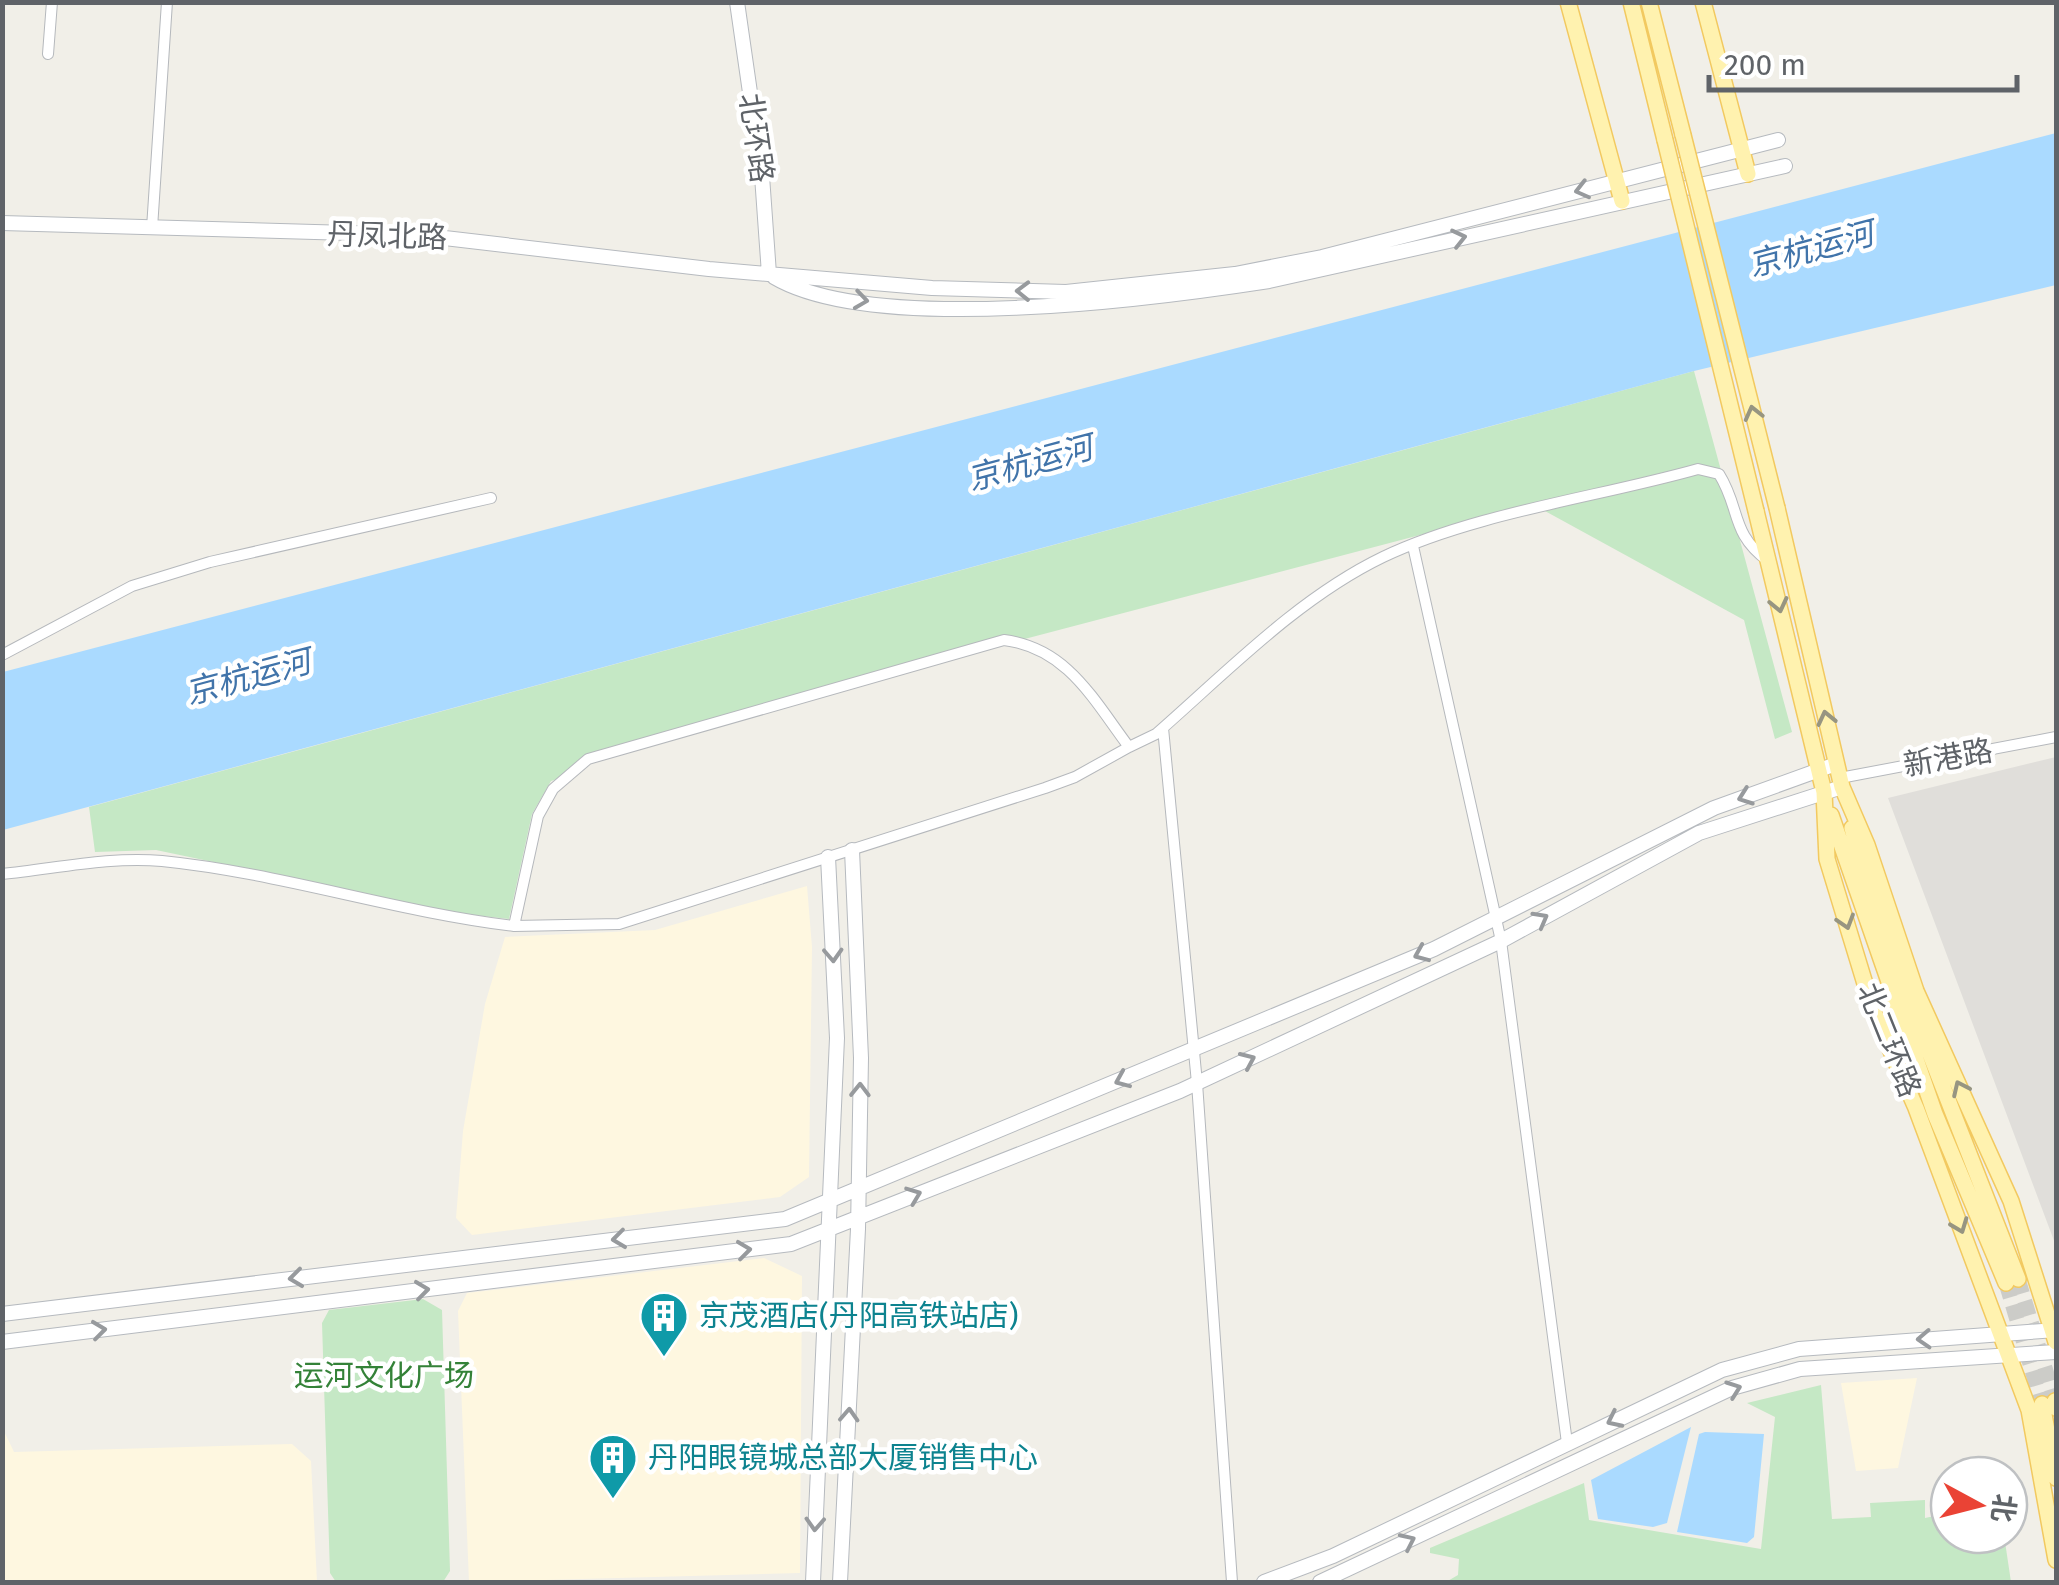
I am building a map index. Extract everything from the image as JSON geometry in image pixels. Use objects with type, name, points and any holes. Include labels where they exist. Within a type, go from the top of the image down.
[{"type":"main road","points":[[1568,2],[1622,201]]},
{"type":"main road","name":"北二环路","points":[[1631,2],[1824,792],[1827,860],[1873,1010],[2029,1410],[2056,1560]]},
{"type":"main road","name":"北二环路","points":[[1649,2],[1777,508],[1839,776],[1867,844],[1916,992],[2011,1201],[2055,1334]]},
{"type":"main road","points":[[1703,2],[1748,174]]},
{"type":"main road","points":[[1824,792],[1935,1114],[2012,1282],[1871,902],[1839,776]]},
{"type":"main road","points":[[2051,1404],[2056,1478]]},
{"type":"street","points":[[48,54],[52,2]]},
{"type":"street","points":[[152,228],[167,2]]},
{"type":"street","name":"北环路","points":[[737,2],[762,176],[769,274]]},
{"type":"street","name":"丹凤北路","points":[[2,223],[419,235],[769,274],[932,288],[1028,291],[1158,283],[1322,257],[1778,140]]},
{"type":"street","points":[[769,274],[800,292],[890,304],[984,308],[1086,304],[1269,281],[1785,166]]},
{"type":"street","points":[[2,874],[162,861],[269,877],[455,919],[514,926],[618,924],[1076,777],[1163,728],[1316,598],[1385,556],[1448,532],[1698,469],[1718,474],[1727,487],[1738,532],[1748,547],[1768,562]]},
{"type":"street","points":[[2,655],[132,586],[210,562],[491,498]]},
{"type":"street","points":[[1413,546],[1501,941],[1567,1443]]},
{"type":"street","points":[[514,926],[538,816],[554,789],[588,759],[648,739],[1004,640],[1047,650],[1065,664],[1129,746]]},
{"type":"street","points":[[1163,728],[1198,1083],[1232,1582]]},
{"type":"street","name":"新港路","points":[[1839,776],[2056,737]]},
{"type":"street","points":[[2,1314],[785,1219],[1434,949],[1714,808],[1818,770],[1839,776],[1824,792],[1700,833],[1501,941],[1198,1083],[791,1244],[2,1342]]},
{"type":"street","points":[[840,1582],[859,1191],[861,1058],[852,850]]},
{"type":"street","points":[[812,1582],[838,1038],[828,857]]},
{"type":"street","points":[[1264,1582],[1333,1556],[1722,1370],[1800,1349],[2055,1334]]},
{"type":"street","points":[[1320,1582],[1732,1388],[1800,1368],[2056,1352]]},
{"type":"shaded area","points":[[2056,757],[2056,1246],[1888,798]]},
{"type":"shaded area","points":[[807,886],[812,947],[809,1177],[780,1197],[472,1235],[456,1218],[463,1131],[485,1004],[505,937],[655,930]]},
{"type":"shaded area","points":[[764,1258],[802,1276],[800,1573],[469,1582],[458,1311],[467,1293]]},
{"type":"shaded area","points":[[1917,1378],[1898,1468],[1856,1471],[1841,1383]]},
{"type":"shaded area","points":[[2,1427],[14,1452],[292,1444],[311,1461],[317,1582],[3,1582]]},
{"type":"green space","points":[[1694,371],[1792,732],[1775,739],[1744,620],[1534,505],[595,752],[564,777],[551,781],[532,814],[509,919],[455,913],[156,850],[95,852],[89,807]]},
{"type":"green space","name":"运河文化广场","points":[[423,1299],[442,1310],[450,1571],[443,1582],[336,1582],[330,1573],[322,1323],[329,1310]]},
{"type":"green space","points":[[1821,1385],[1832,1519],[1871,1517],[1870,1503],[1925,1500],[1929,1555],[2007,1555],[2011,1582],[1446,1582],[1458,1575],[1459,1559],[1430,1553],[1430,1548],[1584,1483],[1589,1520],[1761,1549],[1775,1417],[1747,1403]]},
{"type":"water","name":"京杭运河","points":[[2056,133],[2056,285],[1694,371],[3,830],[3,672]]},
{"type":"water","points":[[1691,1427],[1667,1523],[1653,1527],[1598,1519],[1591,1480]]},
{"type":"water","points":[[1699,1434],[1764,1434],[1754,1537],[1747,1543],[1677,1532]]},
{"type":"tunnel","points":[[2018,1279],[2055,1401]]},
{"type":"tunnel","points":[[2006,1283],[2042,1404]]},
{"type":"place","name":"京茂酒店(丹阳高铁站店)","points":[[664,1358]]},
{"type":"place","name":"丹阳眼镜城总部大厦销售中心","points":[[613,1500]]}]
